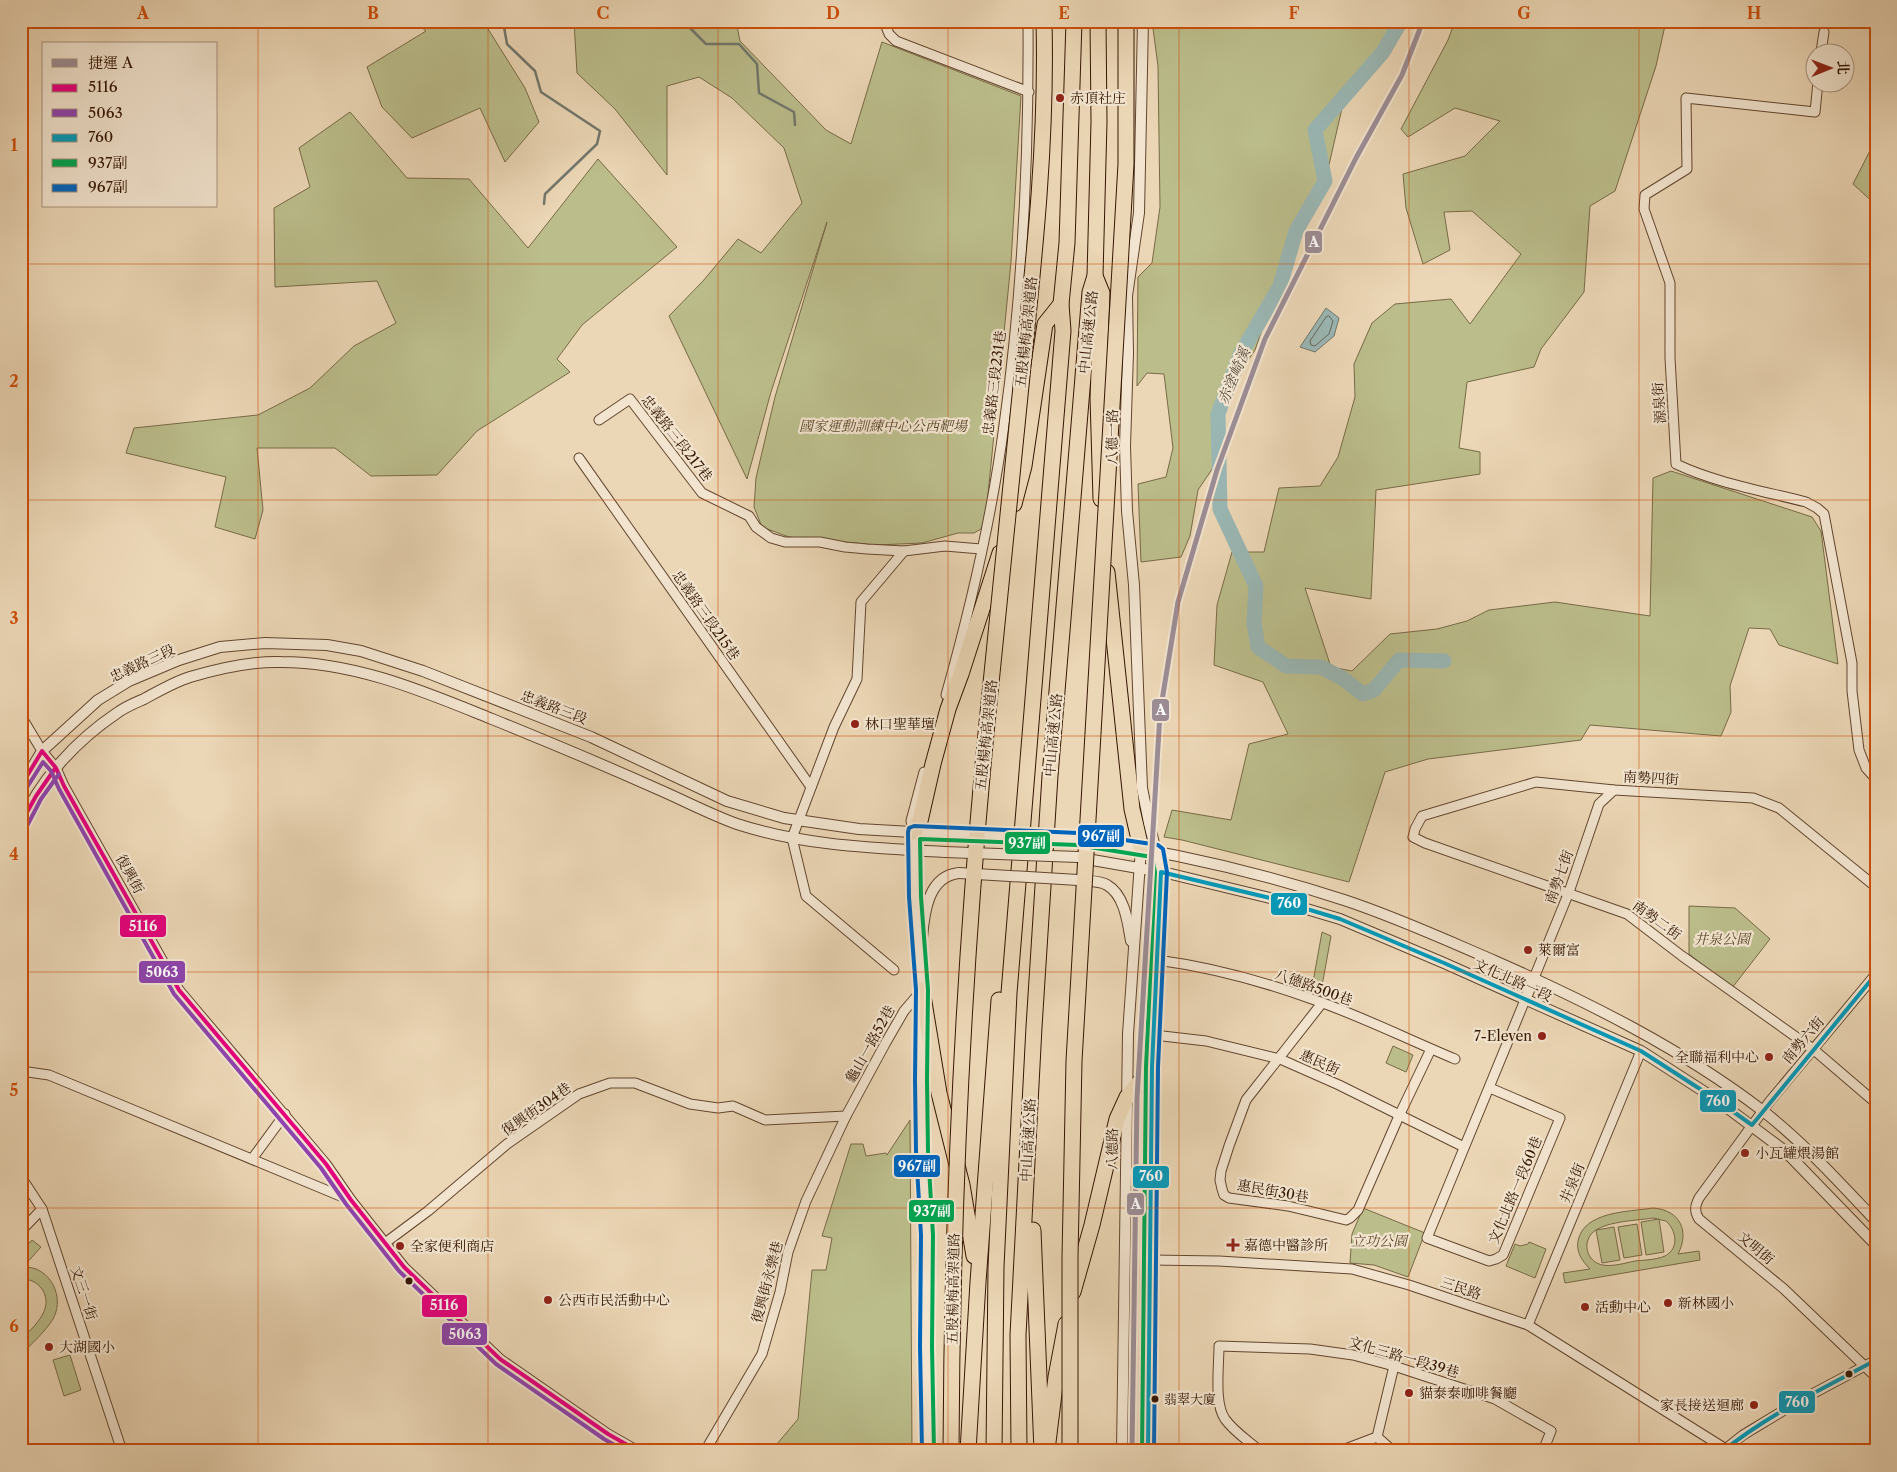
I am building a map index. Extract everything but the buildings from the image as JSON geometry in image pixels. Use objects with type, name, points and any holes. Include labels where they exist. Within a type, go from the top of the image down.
[{"type":"highway","name":"五股楊梅高架道路","points":[[951,1451],[952,1299],[958,1125],[968,949],[981,780],[1029,310],[1042,162],[1044,21]]},
{"type":"highway","name":"中山高速公路","points":[[994,1451],[996,1267],[1013,951],[1042,577],[1064,331],[1061,304],[1067,243],[1074,21]]},
{"type":"highway","name":"中山高速公路","points":[[1019,1451],[1018,1335],[1034,1027],[1050,776],[1090,292],[1096,276],[1099,122],[1098,21]]},
{"type":"highway","points":[[1070,1451],[1070,1257],[1074,1062],[1126,164],[1126,21]]},
{"type":"highway","points":[[1096,276],[1102,293],[1098,398],[1103,531],[1132,809],[1141,848]]},
{"type":"highway","points":[[914,832],[920,821],[948,709],[989,589],[1024,466],[1045,324],[1061,304]]},
{"type":"highway","points":[[968,1451],[978,1282],[1001,979],[1013,951]]},
{"type":"highway","points":[[922,990],[939,1093],[962,1186],[978,1282]]},
{"type":"highway","points":[[1034,1027],[1033,1246],[1042,1451]]},
{"type":"highway","points":[[1046,1451],[1066,1324],[1099,1197],[1106,1157],[1117,1119],[1127,1097],[1152,1067]]},
{"type":"street","points":[[884,21],[889,34],[896,41],[1029,92]]},
{"type":"street","name":"忠義路三段231巷","points":[[914,832],[911,821],[958,652],[981,549],[1004,426],[1013,349],[1026,185],[1029,92],[1028,21]]},
{"type":"street","name":"八德一路","points":[[1143,21],[1139,213],[1128,283],[1125,446],[1127,512],[1134,585],[1142,788],[1148,823],[1161,872]]},
{"type":"street","points":[[1822,42],[1824,32]]},
{"type":"street","name":"源泉街","points":[[1817,92],[1815,112],[1686,98],[1688,169],[1645,195],[1644,209],[1670,282],[1670,358],[1676,464],[1731,482],[1806,502],[1824,514],[1852,663],[1852,692],[1859,750],[1866,768],[1876,779]]},
{"type":"street","name":"忠義路三段217巷","points":[[599,420],[630,399],[702,493],[749,516],[756,528],[770,538],[785,542],[820,542],[845,547],[904,551],[945,546],[981,549]]},
{"type":"street","name":"忠義路三段215巷","points":[[579,458],[811,787]]},
{"type":"street","points":[[894,970],[806,896],[792,838],[834,727],[857,678],[861,602],[904,551]]},
{"type":"street","name":"忠義路三段","points":[[21,786],[42,751],[98,700],[130,681],[178,660],[220,648],[265,643],[327,645],[361,651],[450,682],[591,737],[727,801],[784,818],[859,830],[1078,839]]},
{"type":"street","points":[[21,824],[26,812],[56,768],[92,732],[118,712],[170,685],[190,677],[251,664],[280,662],[338,667],[384,678],[444,700],[589,759],[737,823],[805,841],[914,850]]},
{"type":"street","points":[[444,700],[450,682]]},
{"type":"street","name":"復興街","points":[[21,716],[42,751],[56,768],[64,786],[179,990],[326,1164],[350,1200],[404,1267],[500,1359],[608,1434],[638,1451]]},
{"type":"street","name":"南勢四街","points":[[1413,837],[1422,816],[1536,782],[1614,790],[1753,798],[1779,808],[1876,887]]},
{"type":"street","name":"南勢七街","points":[[1534,978],[1569,892],[1599,804],[1614,790]]},
{"type":"street","points":[[914,832],[916,920],[922,990],[921,1080],[922,1151],[927,1235],[926,1346],[928,1451]]},
{"type":"street","name":"南勢二街","points":[[1413,837],[1425,843],[1569,892],[1627,914],[1682,956],[1813,1049],[1876,1102]]},
{"type":"street","name":"文化北路一段","points":[[1078,839],[1141,848],[1290,883],[1347,901],[1441,938],[1534,978],[1649,1036],[1729,1086],[1796,1138],[1876,1221]]},
{"type":"street","name":"八德路","points":[[1122,1451],[1128,1034],[1141,848]]},
{"type":"street","name":"文化北路一段","points":[[914,850],[1078,858],[1140,868],[1270,898],[1340,919],[1642,1051],[1714,1098],[1785,1151],[1876,1245]]},
{"type":"street","points":[[1148,1451],[1152,1067],[1161,872]]},
{"type":"street","points":[[921,969],[925,912],[933,889],[942,880],[959,873],[1078,880],[1107,885],[1116,894],[1124,907],[1134,954]]},
{"type":"street","name":"八德路500巷","points":[[1157,960],[1203,968],[1253,980],[1322,1003],[1456,1059]]},
{"type":"street","name":"南勢六街","points":[[1752,1125],[1876,974]]},
{"type":"street","points":[[1525,1000],[1534,978]]},
{"type":"street","name":"龜山一路52巷","points":[[846,1116],[904,1011],[922,990]]},
{"type":"street","name":"文化北路一段60巷","points":[[1490,1088],[1560,1118],[1503,1255],[1496,1260],[1483,1260],[1427,1238],[1525,1000]]},
{"type":"street","name":"惠民街30巷","points":[[1322,1003],[1246,1100],[1229,1146],[1220,1180],[1224,1195],[1229,1198],[1288,1206],[1346,1220],[1350,1218],[1358,1210],[1431,1049]]},
{"type":"street","name":"惠民街","points":[[1154,1035],[1206,1041],[1280,1059],[1339,1085],[1464,1147]]},
{"type":"street","name":"井泉街","points":[[1528,1325],[1642,1051]]},
{"type":"street","points":[[21,1071],[49,1075],[350,1200]]},
{"type":"street","name":"復興街304巷","points":[[385,1243],[428,1211],[507,1144],[580,1094],[610,1083],[635,1083],[690,1104],[718,1108],[733,1106],[765,1120],[846,1116]]},
{"type":"street","points":[[252,1159],[285,1114]]},
{"type":"street","name":"復興街永樂巷","points":[[706,1451],[762,1354],[780,1292],[788,1252],[806,1201],[846,1116]]},
{"type":"street","name":"文明街","points":[[1752,1125],[1699,1198],[1695,1205],[1696,1213],[1699,1219],[1784,1290],[1876,1377]]},
{"type":"street","name":"文三一街","points":[[21,1177],[42,1209],[122,1451]]},
{"type":"street","points":[[21,1231],[42,1209]]},
{"type":"street","name":"三民路","points":[[1150,1260],[1220,1261],[1352,1270],[1409,1285],[1528,1325],[1726,1450]]},
{"type":"street","points":[[921,1451],[926,1346]]},
{"type":"street","name":"文化三路一段39巷","points":[[1260,1451],[1231,1426],[1224,1418],[1220,1408],[1219,1346],[1310,1348],[1353,1355],[1394,1366],[1495,1399],[1550,1431],[1544,1451]]},
{"type":"street","points":[[1726,1450],[1743,1435],[1864,1365],[1876,1360]]},
{"type":"street","points":[[1376,1437],[1394,1366]]},
{"type":"street","points":[[1340,1451],[1376,1437]]},
{"type":"street","points":[[1376,1437],[1393,1451]]},
{"type":"green space","points":[[414,21],[483,21],[525,88],[539,122],[505,162],[480,108],[412,138],[382,107],[367,67],[426,31]]},
{"type":"green space","name":"國家運動訓練中心公西靶場","points":[[574,21],[649,21],[656,28],[662,21],[736,21],[740,41],[826,130],[851,144],[882,42],[1021,96],[1011,262],[986,515],[981,529],[974,533],[958,533],[922,543],[877,545],[789,537],[762,527],[754,507],[756,478],[775,397],[827,222],[771,392],[747,479],[669,316],[703,281],[738,239],[761,253],[802,203],[784,148],[732,98],[699,77],[667,86],[667,175],[615,109],[577,73]]},
{"type":"green space","points":[[1152,21],[1402,21],[1343,104],[1328,169],[1280,278],[1255,350],[1215,410],[1221,456],[1198,490],[1190,536],[1181,557],[1141,562],[1138,484],[1166,477],[1173,448],[1164,374],[1147,373],[1137,386],[1138,277],[1152,263],[1160,207],[1158,66]]},
{"type":"green space","points":[[1455,21],[1666,21],[1656,66],[1615,191],[1590,206],[1584,292],[1541,349],[1534,367],[1467,382],[1459,448],[1480,452],[1480,474],[1376,490],[1371,599],[1305,588],[1331,667],[1352,671],[1390,634],[1437,629],[1467,621],[1489,610],[1555,602],[1650,616],[1653,478],[1671,471],[1812,517],[1821,531],[1838,664],[1779,645],[1770,629],[1749,628],[1730,686],[1731,712],[1721,736],[1590,725],[1581,740],[1428,759],[1385,772],[1349,882],[1164,837],[1172,810],[1231,820],[1249,744],[1288,734],[1263,682],[1214,665],[1217,605],[1232,552],[1264,552],[1279,488],[1320,486],[1338,457],[1355,397],[1354,364],[1372,323],[1395,304],[1451,299],[1470,324],[1521,254],[1472,211],[1444,212],[1450,250],[1423,264],[1406,208],[1403,174],[1465,156],[1500,121],[1455,108],[1408,137],[1401,129],[1448,40]]},
{"type":"green space","points":[[350,112],[407,178],[469,179],[528,248],[598,159],[677,247],[582,325],[557,359],[570,372],[477,431],[437,475],[371,476],[335,448],[257,448],[263,510],[255,539],[215,527],[226,477],[126,453],[134,428],[258,415],[310,388],[354,346],[396,323],[377,281],[275,287],[274,208],[310,187],[299,148]]},
{"type":"green space","points":[[1876,139],[1876,205],[1853,184]]},
{"type":"green space","name":"井泉公園","points":[[1689,906],[1735,908],[1770,939],[1732,988],[1689,954]]},
{"type":"green space","points":[[1322,932],[1331,936],[1320,997],[1311,993]]},
{"type":"green space","points":[[1393,1046],[1413,1055],[1406,1072],[1386,1063]]},
{"type":"green space","points":[[910,1120],[912,1451],[779,1451],[777,1444],[798,1419],[812,1270],[826,1270],[832,1238],[822,1236],[851,1144],[863,1144],[866,1156],[886,1153],[887,1155]]},
{"type":"green space","name":"立功公園","points":[[1363,1208],[1425,1233],[1408,1277],[1374,1265],[1350,1263],[1352,1234]]},
{"type":"green space","points":[[1653,1208],[1670,1213],[1680,1223],[1683,1237],[1678,1254],[1699,1251],[1700,1260],[1565,1283],[1563,1273],[1590,1269],[1584,1263],[1578,1249],[1578,1241],[1582,1231],[1589,1224],[1598,1218],[1620,1212]],"holes":[[[1653,1218],[1666,1221],[1674,1234],[1675,1244],[1670,1253],[1665,1256],[1610,1266],[1598,1264],[1588,1253],[1587,1244],[1591,1234],[1606,1225]]]},
{"type":"green space","points":[[1659,1219],[1664,1252],[1646,1255],[1641,1222]]},
{"type":"green space","points":[[1637,1224],[1642,1255],[1624,1258],[1618,1227]]},
{"type":"green space","points":[[1614,1227],[1620,1260],[1602,1263],[1596,1230]]},
{"type":"green space","points":[[32,1240],[41,1247],[24,1266],[36,1269],[48,1278],[55,1290],[57,1305],[50,1324],[21,1355],[21,1340],[37,1323],[46,1303],[45,1296],[38,1284],[21,1279],[21,1252]]},
{"type":"green space","points":[[1529,1242],[1546,1249],[1535,1278],[1506,1266],[1515,1244],[1520,1246]]},
{"type":"green space","points":[[70,1355],[81,1390],[64,1396],[53,1360]]},
{"type":"water","points":[[1326,308],[1339,318],[1334,336],[1315,352],[1300,347]]},
{"type":"waterway","points":[[503,21],[507,44],[535,71],[541,92],[600,131],[597,144],[545,194],[544,204]]},
{"type":"waterway","points":[[683,21],[706,44],[739,44],[757,64],[759,93],[794,112],[795,125]]},
{"type":"waterway","name":"赤塗崎溪","points":[[1401,21],[1383,52],[1315,130],[1325,181],[1296,231],[1280,286],[1240,355],[1218,414],[1220,509],[1256,586],[1254,623],[1258,647],[1286,666],[1321,667],[1342,678],[1363,694],[1374,690],[1399,660],[1444,661]]},
{"type":"metro line","name":"A","points":[[1132,1451],[1137,1098],[1160,713],[1178,602],[1217,470],[1265,339],[1356,158],[1402,75],[1423,21]]},
{"type":"transit line","name":"5116","points":[[21,786],[42,751],[56,768],[64,786],[179,990],[326,1164],[351,1200],[404,1267],[500,1359],[608,1434],[638,1451]]},
{"type":"transit line","name":"5063","points":[[26,789],[43,762],[51,771],[59,789],[174,994],[321,1168],[346,1204],[399,1271],[496,1364],[604,1439],[625,1451]]},
{"type":"transit line","name":"5116","points":[[21,823],[36,796],[54,770]]},
{"type":"transit line","name":"5063","points":[[27,826],[41,799],[59,774]]},
{"type":"transit line","name":"967副","points":[[922,1451],[920,1346],[921,1235],[916,1151],[915,1080],[916,990],[909,897],[908,832],[909,828],[914,826],[1078,833],[1158,845],[1163,849],[1167,872],[1158,1067],[1154,1451]]},
{"type":"transit line","name":"937副","points":[[934,1451],[932,1346],[933,1235],[928,1151],[927,1080],[928,990],[921,897],[920,839],[1077,845],[1152,857],[1155,872],[1146,1067],[1142,1451]]},
{"type":"transit line","name":"760","points":[[1148,1451],[1152,1067],[1161,872],[1270,898],[1340,919],[1444,963],[1641,1051],[1752,1125],[1876,974]]},
{"type":"transit line","name":"760","points":[[1723,1451],[1778,1413],[1876,1360]]},
{"type":"place","name":"赤頂社庄","points":[[1060,98]]},
{"type":"place","name":"林口聖華壇","points":[[855,724]]},
{"type":"place","name":"萊爾富","points":[[1528,950]]},
{"type":"place","name":"7-Eleven","points":[[1542,1036]]},
{"type":"place","name":"全聯福利中心","points":[[1769,1057]]},
{"type":"place","name":"小瓦罐煨湯館","points":[[1745,1153]]},
{"type":"place","name":"嘉德中醫診所","points":[[1233,1245]]},
{"type":"place","name":"全家便利商店","points":[[400,1246]]},
{"type":"place","name":"公西市民活動中心","points":[[548,1300]]},
{"type":"place","name":"新林國小","points":[[1668,1303]]},
{"type":"place","name":"活動中心","points":[[1585,1307]]},
{"type":"place","name":"大湖國小","points":[[49,1347]]},
{"type":"place","name":"貓泰泰咖啡餐廳","points":[[1409,1393]]},
{"type":"place","name":"翡翠大廈","points":[[1155,1399]]},
{"type":"place","name":"家長接送迴廊","points":[[1754,1405]]}]
